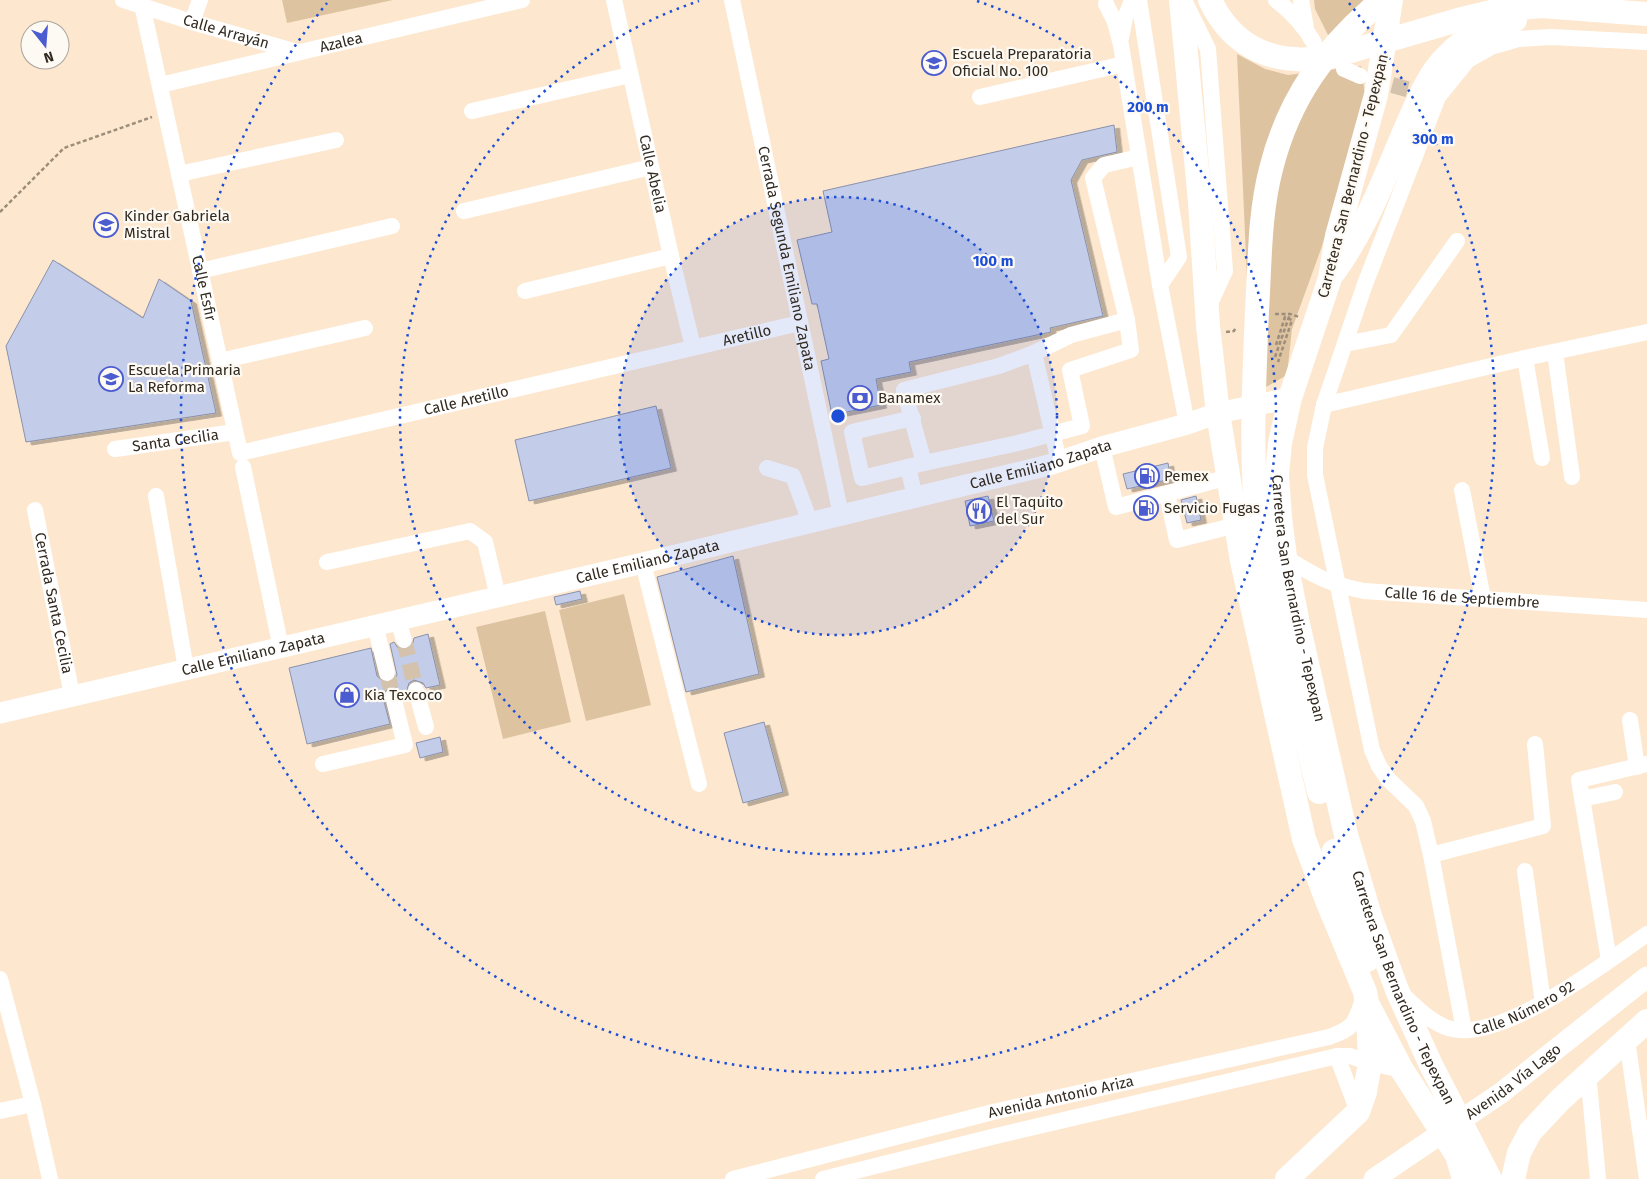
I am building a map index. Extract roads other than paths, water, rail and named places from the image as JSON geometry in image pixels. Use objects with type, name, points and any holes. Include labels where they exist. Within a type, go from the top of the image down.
[{"type":"highway","name":"Carretera San Bernardino - Tepexpan","points":[[1182,0],[1200,202],[1207,311],[1218,413],[1242,561],[1304,838],[1328,903],[1378,995],[1431,1065],[1490,1179]]},
{"type":"highway","points":[[1210,0],[1222,20],[1236,36],[1256,50],[1274,57],[1311,61],[1478,14],[1499,10],[1541,6],[1647,14]]},
{"type":"highway","points":[[1382,0],[1350,29],[1317,66],[1298,97],[1281,136],[1271,170],[1261,240],[1252,410],[1254,486],[1259,532],[1277,620],[1346,896],[1378,995],[1456,1154]]},
{"type":"highway","name":"Carretera San Bernardino - Tepexpan","points":[[1391,0],[1376,95],[1341,220],[1330,278],[1290,398],[1280,443],[1277,475],[1285,557],[1298,624],[1346,835],[1370,916],[1378,995],[1402,1070],[1456,1154],[1464,1179]]},
{"type":"highway","points":[[1330,278],[1364,225],[1422,90],[1446,56],[1468,38],[1491,27],[1539,14],[1582,9]]},
{"type":"highway","points":[[1287,1179],[1358,1112],[1365,1092],[1370,1063],[1378,995]]},
{"type":"highway","points":[[1513,1179],[1519,1153],[1530,1132],[1588,1073],[1647,1021]]},
{"type":"main road","name":"Calle Emiliano Zapata","points":[[0,712],[375,625],[401,630],[498,597],[643,564],[1059,462],[1102,447],[1188,424],[1218,413],[1290,398]]},
{"type":"main road","name":"Avenida Vía Lago","points":[[1377,1177],[1501,1093],[1647,977]]},
{"type":"street","name":"Calle Arrayán","points":[[123,0],[142,3],[192,22],[299,52]]},
{"type":"street","points":[[192,22],[200,0]]},
{"type":"street","name":"Azalea","points":[[160,85],[522,0]]},
{"type":"street","name":"Calle Abelia","points":[[614,0],[693,347]]},
{"type":"street","name":"Cerrada Segunda Emiliano Zapata","points":[[732,0],[840,515]]},
{"type":"street","points":[[1276,0],[1306,28],[1314,43]]},
{"type":"street","points":[[1301,0],[1306,28]]},
{"type":"street","points":[[1104,2],[1119,8],[1135,1]]},
{"type":"street","points":[[1121,45],[1122,27],[1135,1]]},
{"type":"street","points":[[1135,1],[1179,257],[1160,285]]},
{"type":"street","points":[[1104,2],[1115,22],[1121,45],[1160,285],[1188,424]]},
{"type":"street","name":"Calle Esfir","points":[[142,3],[281,648]]},
{"type":"street","points":[[1464,1030],[1423,821],[1416,806],[1388,779],[1379,766],[1372,750],[1315,475],[1315,448],[1324,405],[1432,96],[1468,60],[1491,47],[1518,38],[1551,37],[1647,42]]},
{"type":"street","points":[[980,97],[1124,64]]},
{"type":"street","points":[[1344,69],[1360,76]]},
{"type":"street","points":[[472,111],[630,75]]},
{"type":"street","points":[[1136,136],[1159,132]]},
{"type":"street","points":[[179,174],[336,140]]},
{"type":"street","points":[[912,418],[852,432],[862,478],[1018,443],[1082,426],[1070,370],[1132,350],[1127,320],[1092,178],[1104,165],[1139,157]]},
{"type":"street","points":[[464,211],[651,168]]},
{"type":"street","points":[[200,271],[392,226]]},
{"type":"street","points":[[1345,344],[1391,335],[1457,241]]},
{"type":"street","points":[[525,291],[671,256]]},
{"type":"street","points":[[924,463],[904,390],[970,374],[1034,353],[1071,335],[1127,320]]},
{"type":"street","name":"Aretillo","points":[[693,347],[800,322]]},
{"type":"street","points":[[220,360],[365,328]]},
{"type":"street","points":[[1324,405],[1525,358],[1647,332]]},
{"type":"street","name":"Calle Aretillo","points":[[242,460],[693,347]]},
{"type":"street","points":[[1555,352],[1572,477]]},
{"type":"street","points":[[1034,353],[1059,462]]},
{"type":"street","points":[[1525,358],[1542,458]]},
{"type":"street","name":"Santa Cecilia","points":[[115,449],[235,432]]},
{"type":"street","points":[[1102,447],[1116,507],[1229,477]]},
{"type":"street","points":[[908,467],[915,497]]},
{"type":"street","points":[[767,468],[793,476],[806,511],[808,523]]},
{"type":"street","points":[[1462,490],[1482,599]]},
{"type":"street","points":[[1166,494],[1177,540],[1236,525]]},
{"type":"street","points":[[156,496],[186,670]]},
{"type":"street","name":"Cerrada Santa Cecilia","points":[[35,510],[72,696]]},
{"type":"street","points":[[327,562],[470,531],[485,542],[498,597]]},
{"type":"street","name":"Calle 16 de Septiembre","points":[[1285,557],[1313,576],[1338,586],[1364,591],[1647,610]]},
{"type":"street","points":[[643,564],[699,784]]},
{"type":"street","points":[[375,625],[387,673]]},
{"type":"street","points":[[416,690],[426,727]]},
{"type":"street","points":[[323,764],[406,745],[393,696]]},
{"type":"street","points":[[1610,960],[1579,780],[1642,766],[1630,720]]},
{"type":"street","points":[[1431,855],[1544,826],[1535,744]]},
{"type":"street","points":[[1582,799],[1615,792]]},
{"type":"street","points":[[1525,872],[1543,1003]]},
{"type":"street","name":"Calle Número 92","points":[[1378,995],[1425,1015],[1448,1028],[1464,1030],[1486,1028],[1543,1003],[1647,934]]},
{"type":"street","points":[[0,979],[33,1104],[50,1179]]},
{"type":"street","name":"Avenida Antonio Ariza","points":[[733,1179],[992,1112],[1329,1037],[1344,1032],[1356,1022],[1378,995]]},
{"type":"street","points":[[1627,1040],[1647,1179]]},
{"type":"street","points":[[1337,1056],[1358,1112]]},
{"type":"street","name":"Avenida Antonio Ariza","points":[[823,1179],[996,1136],[1337,1056],[1350,1056],[1370,1063],[1402,1070]]},
{"type":"street","points":[[1588,1073],[1598,1179]]},
{"type":"street","points":[[0,1111],[33,1104]]},
{"type":"street","points":[[992,1112],[996,1136]]},
{"type":"tunnel","points":[[1369,79],[1426,94]]},
{"type":"tunnel","points":[[404,640],[416,690]]},
{"type":"tunnel","points":[[387,673],[393,696]]},
{"type":"place","name":"Escuela Preparatoria Oficial No. 100","points":[[934,63]]},
{"type":"place","name":"Kinder Gabriela Mistral","points":[[106,225]]},
{"type":"place","name":"Escuela Primaria La Reforma","points":[[111,379]]},
{"type":"place","name":"Banamex","points":[[860,398]]},
{"type":"place","name":"Pemex","points":[[1147,476]]},
{"type":"place","name":"Servicio Fugas","points":[[1146,508]]},
{"type":"place","name":"El Taquito del Sur","points":[[979,511]]},
{"type":"place","name":"Kia Texcoco","points":[[347,695]]}]
